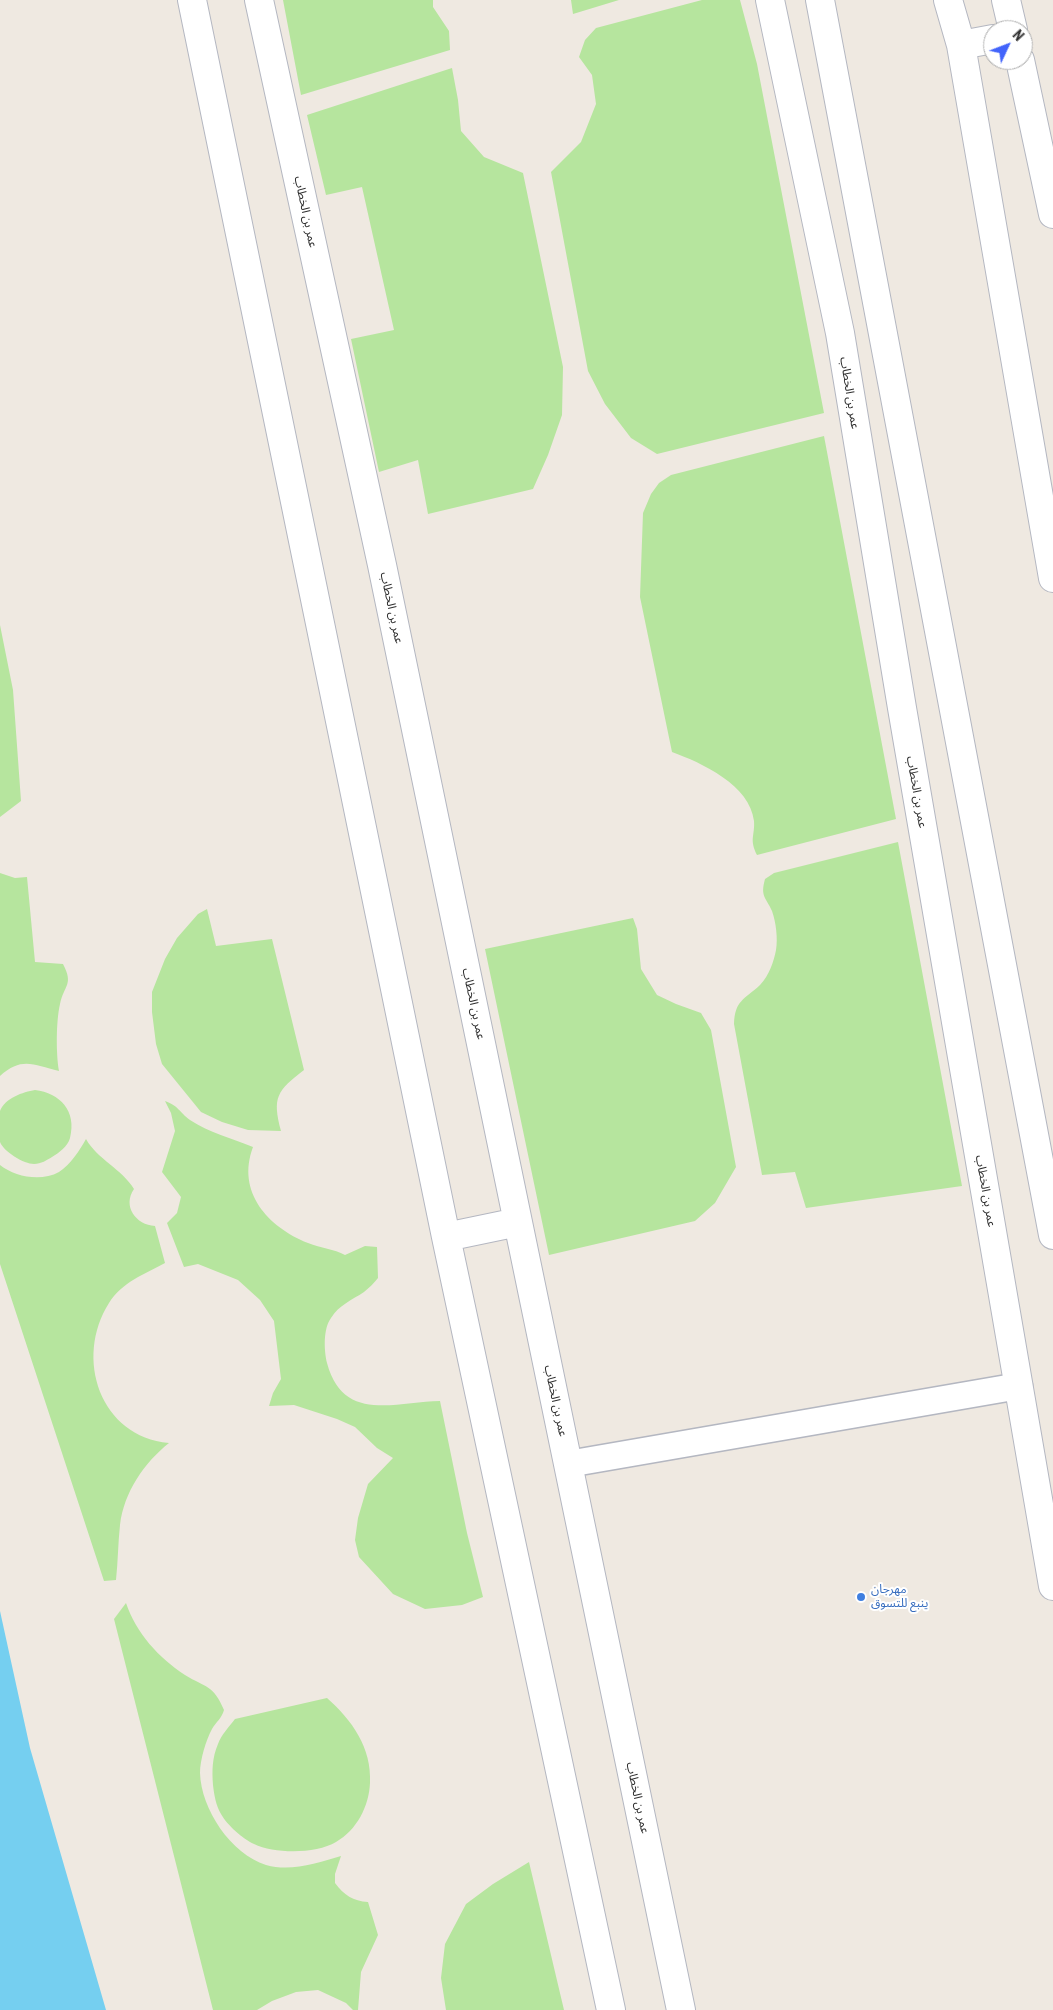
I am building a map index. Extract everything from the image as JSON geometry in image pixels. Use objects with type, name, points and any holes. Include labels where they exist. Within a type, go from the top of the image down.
[{"type":"main road","points":[[192,0],[446,1237],[611,2010]]},
{"type":"main road","name":"عمر بن الخطاب","points":[[259,0],[382,565],[681,2010]]},
{"type":"main road","name":"عمر بن الخطاب","points":[[770,0],[840,333],[902,708],[1052,1569]]},
{"type":"main road","points":[[820,0],[1053,1235]]},
{"type":"main road","points":[[948,0],[961,45],[1053,578]]},
{"type":"main road","points":[[1006,0],[1011,20]]},
{"type":"main road","points":[[961,45],[983,41]]},
{"type":"main road","points":[[1023,70],[1049,175],[1053,214]]},
{"type":"main road","points":[[446,1237],[518,1222]]},
{"type":"street","points":[[568,1464],[1019,1386]]},
{"type":"green space","points":[[283,0],[433,0],[433,7],[449,31],[450,50],[301,95]]},
{"type":"green space","points":[[571,0],[619,0],[573,14]]},
{"type":"green space","points":[[702,0],[740,0],[757,64],[824,413],[657,454],[631,438],[605,404],[588,371],[551,172],[581,142],[596,104],[592,75],[579,57],[585,40],[596,28]]},
{"type":"green space","points":[[452,68],[461,131],[484,157],[523,173],[563,367],[562,415],[548,455],[533,489],[428,514],[418,460],[379,472],[351,339],[394,330],[362,187],[326,195],[307,115]]},
{"type":"green space","points":[[824,436],[896,819],[757,855],[753,841],[754,821],[751,808],[744,797],[723,777],[697,762],[672,752],[640,597],[643,513],[651,494],[659,483],[671,475]]},
{"type":"green space","points":[[0,625],[13,690],[21,801],[0,817]]},
{"type":"green space","points":[[898,842],[962,1186],[806,1208],[795,1172],[762,1175],[734,1024],[738,1005],[766,977],[771,968],[777,946],[776,925],[772,911],[763,893],[765,879],[774,873]]},
{"type":"green space","points":[[0,873],[15,878],[27,877],[35,962],[63,964],[68,976],[67,985],[60,1004],[58,1020],[57,1047],[59,1071],[22,1064],[15,1066],[0,1076]]},
{"type":"green space","points":[[207,909],[216,946],[272,939],[304,1070],[282,1090],[279,1096],[277,1110],[281,1131],[248,1130],[222,1122],[201,1112],[162,1064],[156,1044],[152,1012],[152,992],[165,959],[177,938],[198,914]]},
{"type":"green space","points":[[633,918],[637,929],[641,969],[657,995],[701,1013],[711,1030],[736,1167],[715,1203],[695,1221],[549,1255],[485,949]]},
{"type":"green space","points":[[35,1090],[59,1099],[69,1112],[72,1128],[69,1141],[63,1149],[46,1161],[34,1164],[15,1157],[2,1146],[0,1142],[0,1111],[2,1106],[10,1099]]},
{"type":"green space","points":[[165,1101],[179,1109],[186,1117],[197,1124],[253,1147],[249,1163],[249,1179],[252,1193],[259,1206],[280,1228],[308,1243],[345,1255],[365,1246],[377,1247],[378,1278],[364,1292],[334,1313],[328,1323],[325,1340],[327,1363],[335,1382],[345,1394],[358,1402],[373,1405],[389,1405],[440,1401],[467,1533],[483,1597],[462,1605],[425,1609],[393,1594],[359,1557],[355,1540],[358,1518],[368,1484],[393,1458],[377,1448],[355,1427],[337,1419],[294,1405],[269,1406],[273,1393],[281,1379],[274,1321],[260,1300],[238,1280],[198,1264],[184,1267],[167,1223],[177,1213],[181,1197],[162,1172],[175,1131],[171,1113]]},
{"type":"green space","points":[[86,1139],[96,1152],[123,1176],[134,1189],[131,1195],[130,1208],[133,1214],[142,1222],[155,1226],[165,1263],[134,1279],[114,1296],[99,1325],[94,1347],[94,1370],[100,1391],[110,1411],[126,1426],[145,1438],[169,1443],[151,1460],[131,1490],[122,1513],[120,1525],[116,1580],[104,1581],[0,1264],[0,1165],[13,1173],[28,1177],[52,1175],[67,1165]]},
{"type":"green space","points":[[126,1603],[136,1625],[158,1653],[175,1668],[212,1691],[224,1710],[208,1739],[202,1756],[200,1773],[206,1801],[212,1815],[230,1841],[253,1859],[275,1867],[304,1866],[341,1856],[335,1874],[335,1883],[349,1897],[368,1902],[378,1935],[361,1972],[358,2010],[353,2010],[346,2003],[318,1990],[296,1992],[272,2001],[257,2010],[213,2010],[114,1619]]},
{"type":"green space","points":[[327,1698],[352,1725],[368,1758],[370,1770],[369,1792],[361,1817],[343,1837],[328,1846],[318,1849],[284,1851],[273,1850],[254,1844],[231,1827],[221,1814],[217,1804],[213,1785],[213,1770],[219,1741],[235,1719]]},
{"type":"green space","points":[[529,1862],[564,2010],[446,2010],[441,1978],[445,1944],[466,1904],[493,1884]]},
{"type":"water","points":[[0,1611],[30,1748],[106,2010],[0,2010]]},
{"type":"place","name":"مهرجان ينبع للتسوق","points":[[861,1597]]}]
